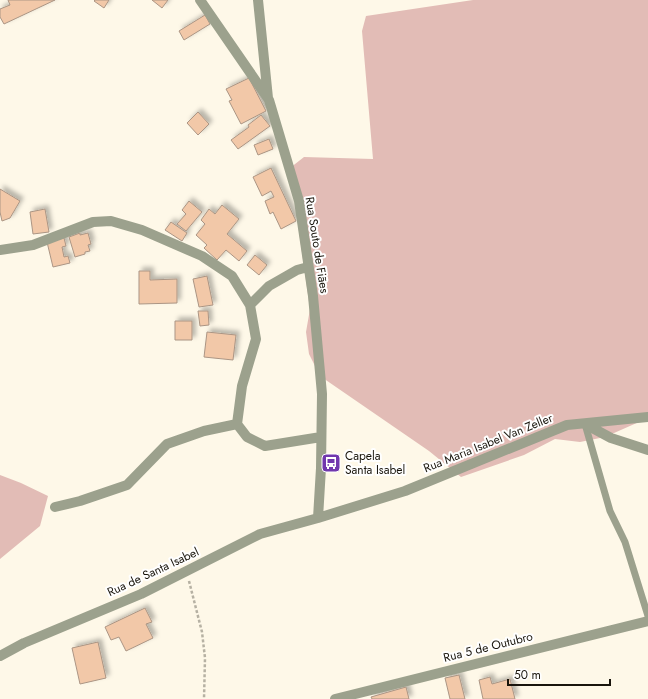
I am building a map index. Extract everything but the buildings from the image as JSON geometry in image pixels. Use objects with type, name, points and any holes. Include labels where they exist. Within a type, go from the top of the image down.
[{"type":"street","name":"Rua Souto de Fiães","points":[[200,0],[268,100],[299,201],[313,296],[322,394],[318,518]]},
{"type":"street","points":[[258,0],[268,100]]},
{"type":"street","points":[[0,250],[33,245],[93,222],[111,221],[142,230],[202,256],[232,276],[250,305],[256,339],[242,386],[237,424],[247,437],[265,446],[321,437]]},
{"type":"street","points":[[250,305],[269,286],[297,270],[308,267]]},
{"type":"street","name":"Rua Maria Isabel Van Zeller","points":[[318,518],[405,491],[567,425],[648,417]]},
{"type":"street","points":[[55,507],[80,501],[127,485],[168,444],[204,431],[237,424]]},
{"type":"street","points":[[585,424],[611,438],[648,450]]},
{"type":"street","name":"Rua de Santa Isabel","points":[[0,656],[24,643],[141,594],[260,534],[318,518]]},
{"type":"street","name":"Rua 5 de Outubro","points":[[335,699],[352,697],[648,621]]},
{"type":"lane","points":[[585,424],[610,511],[625,542],[648,616]]},
{"type":"path","points":[[187,571],[202,632],[205,658],[204,699]]},
{"type":"shaded area","points":[[473,0],[648,0],[648,418],[605,437],[580,442],[555,439],[524,455],[461,477],[429,451],[320,376],[309,354],[306,332],[310,309],[290,168],[304,157],[373,159],[362,31],[366,16]]},
{"type":"shaded area","points":[[0,475],[48,496],[40,526],[0,559]]},
{"type":"place","name":"Capela Santa Isabel","points":[[331,463]]}]
